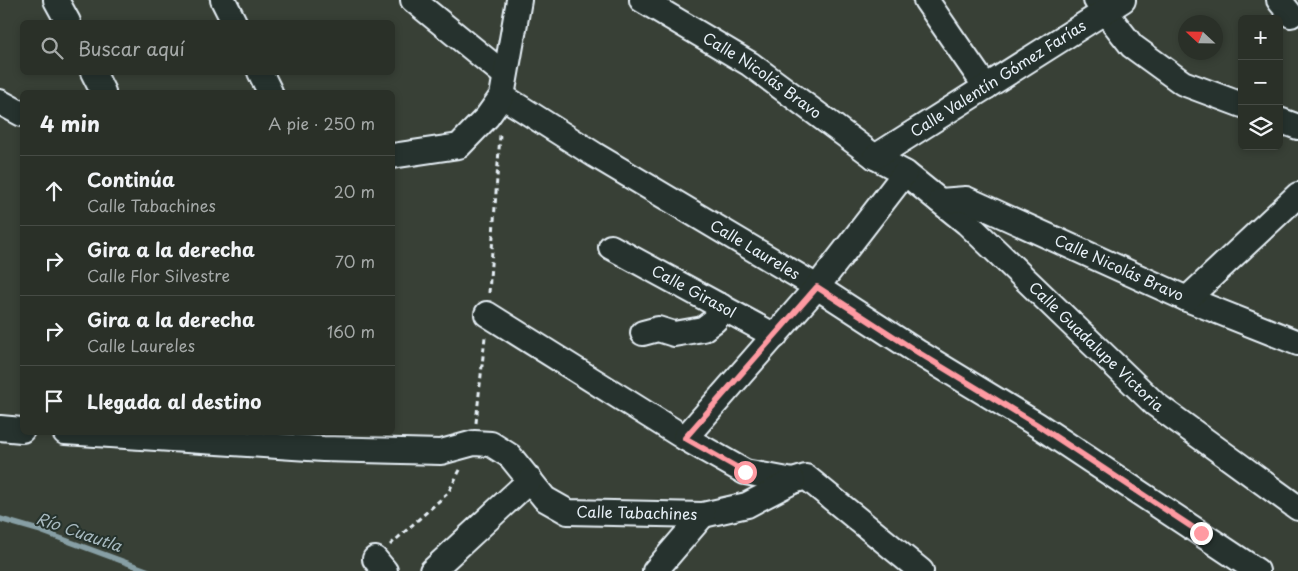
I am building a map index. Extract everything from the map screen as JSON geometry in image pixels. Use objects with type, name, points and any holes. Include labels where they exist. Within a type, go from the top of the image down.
[{"type":"street","points":[[56,0],[67,20]]},
{"type":"street","points":[[223,0],[233,20]]},
{"type":"street","points":[[395,156],[460,146],[487,117],[503,86],[519,0]]},
{"type":"street","name":"Calle Nicolás Bravo","points":[[642,0],[750,64],[875,157],[905,173]]},
{"type":"street","points":[[926,0],[986,86]]},
{"type":"street","name":"Calle Laureles","points":[[421,3],[503,86],[595,155],[817,287],[919,353],[1036,424],[1257,571]]},
{"type":"street","points":[[1108,4],[1132,46],[1183,83],[1238,104]]},
{"type":"street","name":"Calle Valentín Gómez Farías","points":[[875,157],[986,86],[1108,4]]},
{"type":"street","points":[[94,75],[102,90]]},
{"type":"street","points":[[262,75],[269,90]]},
{"type":"street","points":[[0,102],[20,113]]},
{"type":"street","points":[[1283,121],[1298,127]]},
{"type":"street","points":[[685,438],[817,287],[905,173]]},
{"type":"street","name":"Calle Guadalupe Victoria","points":[[905,173],[966,223],[1155,404],[1298,508]]},
{"type":"street","points":[[1188,299],[1298,195]]},
{"type":"street","name":"Calle Nicolás Bravo","points":[[940,201],[966,199],[1188,299],[1298,343]]},
{"type":"street","name":"Calle Girasol","points":[[611,247],[775,336]]},
{"type":"street","points":[[642,333],[658,329],[674,334],[703,329],[715,320],[721,306]]},
{"type":"street","points":[[487,314],[685,438],[745,472],[793,481],[806,477],[921,571]]},
{"type":"street","points":[[0,428],[20,430]]},
{"type":"street","points":[[111,435],[323,449],[441,452],[474,444]]},
{"type":"street","name":"Calle Tabachines","points":[[474,444],[491,444],[510,456],[545,499],[568,512],[703,515],[747,505],[793,481]]},
{"type":"street","points":[[745,472],[747,505]]},
{"type":"street","points":[[432,571],[530,480]]},
{"type":"street","points":[[655,571],[703,515]]},
{"type":"path","points":[[380,565],[448,493],[474,444],[487,314],[503,86]]},
{"type":"waterway","name":"Río Cuautla","points":[[0,519],[38,530],[149,571]]},
{"type":"route","points":[[745,472],[685,438],[817,287],[919,353],[1036,424],[1201,533]]}]
